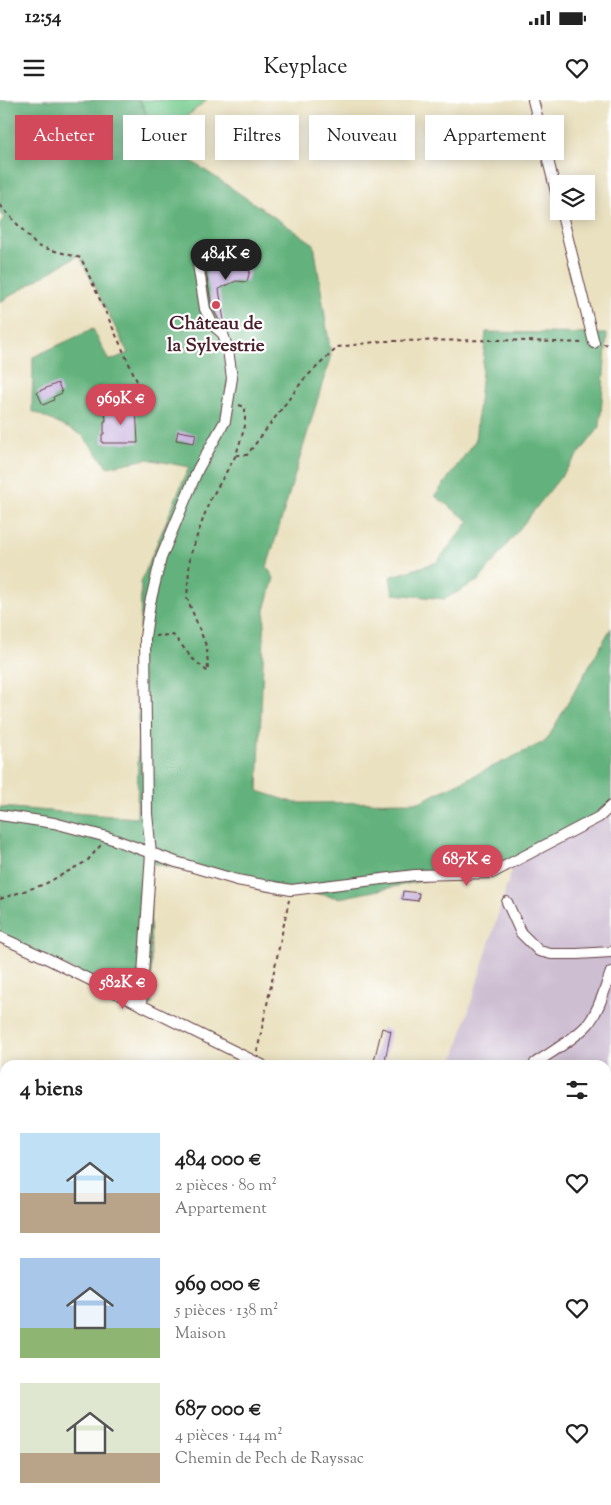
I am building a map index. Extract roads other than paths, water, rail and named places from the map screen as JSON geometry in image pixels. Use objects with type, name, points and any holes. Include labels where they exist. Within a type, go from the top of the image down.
[{"type":"street","points":[[533,100],[552,175]]},
{"type":"street","points":[[563,220],[594,343]]},
{"type":"street","points":[[141,1005],[151,853],[147,814],[145,636],[150,603],[161,558],[198,469],[225,421],[232,378],[228,350],[223,334],[213,325],[205,308],[198,264]]},
{"type":"street","points":[[0,815],[54,823],[107,837],[176,862],[238,880],[291,890],[415,875],[492,873],[599,817],[611,806]]},
{"type":"street","points":[[507,902],[521,933],[539,951],[551,954],[611,952]]},
{"type":"street","points":[[0,938],[44,957],[250,1060]]},
{"type":"street","points":[[545,1060],[583,1030],[590,1021],[597,1009],[611,972]]},
{"type":"place","name":"Château de la Sylvestrie","points":[[216,305]]}]
